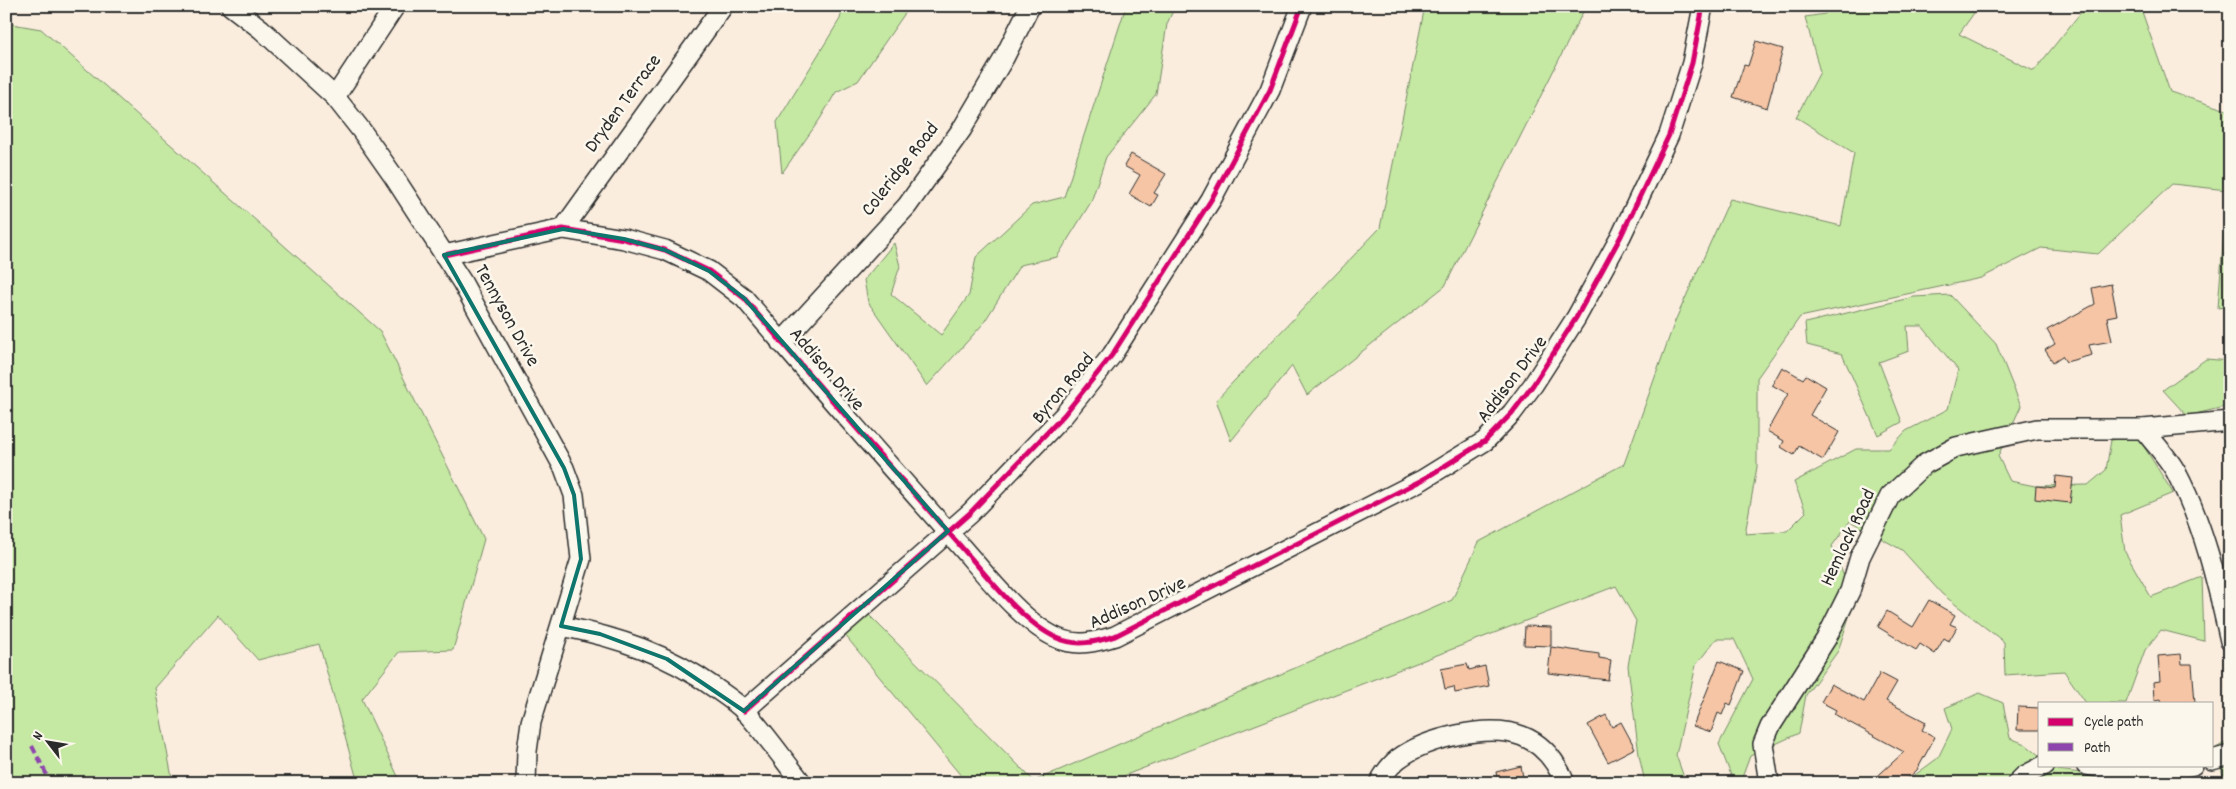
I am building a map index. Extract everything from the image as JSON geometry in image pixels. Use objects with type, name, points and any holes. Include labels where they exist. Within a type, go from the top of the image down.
[{"type":"street","name":"Tennyson Drive","points":[[231,6],[260,29],[334,98],[389,169],[462,282],[564,468],[574,495],[581,559],[531,722],[527,751],[526,783]]},
{"type":"street","points":[[334,98],[395,6]]},
{"type":"street","name":"Dryden Terrace","points":[[563,229],[723,6]]},
{"type":"street","name":"Coleridge Road","points":[[781,342],[907,206],[962,129],[1004,58],[1030,6]]},
{"type":"street","name":"Byron Road","points":[[744,711],[970,513],[1064,416],[1112,355],[1212,200],[1270,90],[1302,6]]},
{"type":"street","name":"Addison Drive","points":[[444,255],[563,229],[624,239],[665,250],[709,272],[744,298],[948,531],[1036,627],[1058,639],[1076,643],[1093,643],[1116,636],[1422,480],[1485,441],[1512,413],[1533,385],[1576,318],[1621,236],[1669,135],[1692,63],[1703,6]]},
{"type":"street","name":"Hemlock Road","points":[[1769,783],[1763,744],[1770,727],[1826,639],[1850,591],[1860,556],[1890,496],[1925,464],[1956,446],[2036,429],[2143,429],[2230,421]]},
{"type":"street","points":[[2143,429],[2175,470],[2200,523],[2218,583],[2230,641]]},
{"type":"street","points":[[561,626],[600,634],[634,644],[668,659],[699,676],[744,711],[802,783]]},
{"type":"street","points":[[1379,783],[1387,770],[1398,759],[1441,739],[1484,732],[1505,732],[1534,742],[1548,755],[1560,772],[1564,783]]},
{"type":"street","points":[[2214,759],[2230,755]]},
{"type":"street","points":[[2017,783],[2024,776],[2043,766]]},
{"type":"street","points":[[2090,766],[2122,773],[2148,773],[2178,770],[2190,766]]},
{"type":"highlighted area","points":[[563,229],[624,239],[665,250],[709,271],[744,298],[948,531],[744,711],[667,659],[600,634],[561,626],[581,559],[574,495],[564,468],[444,255]]},
{"type":"green space","points":[[843,6],[910,6],[858,81],[836,92],[820,119],[782,173],[777,122],[840,19]]},
{"type":"green space","points":[[1126,6],[1175,6],[1167,24],[1156,94],[1106,157],[1091,202],[1057,257],[1020,265],[983,324],[927,386],[868,302],[864,280],[894,243],[900,266],[891,294],[941,335],[969,295],[976,257],[1032,205],[1064,197]]},
{"type":"green space","points":[[1425,6],[1586,6],[1445,286],[1307,395],[1292,366],[1231,441],[1216,400],[1380,228]]},
{"type":"green space","points":[[1829,6],[1979,6],[1959,34],[2034,71],[2086,6],[2140,6],[2170,92],[2230,111],[2230,306],[2218,308],[2227,190],[2172,184],[2098,254],[2041,248],[1981,278],[1800,317],[1757,378],[1757,467],[1745,534],[1787,531],[1806,512],[1794,482],[1856,449],[1889,449],[1906,431],[1948,409],[1958,370],[1922,326],[1907,326],[1909,351],[1879,362],[1902,422],[1878,435],[1842,354],[1807,345],[1805,323],[1914,297],[1950,295],[1996,344],[2021,406],[1998,456],[2010,481],[2035,486],[2088,485],[2106,470],[2111,440],[2138,437],[2173,493],[2120,515],[2125,552],[2151,597],[2202,577],[2204,641],[2161,630],[2145,650],[2126,702],[2085,702],[2064,671],[2005,675],[2004,642],[1942,594],[1902,550],[1850,521],[1832,546],[1854,602],[1838,651],[1806,695],[1799,733],[1750,756],[1740,783],[1734,783],[1719,744],[1753,679],[1734,639],[1716,639],[1696,665],[1676,755],[1686,783],[1645,783],[1639,755],[1628,666],[1636,621],[1616,586],[1105,783],[967,783],[844,634],[869,615],[1034,781],[1452,600],[1479,542],[1624,464],[1675,321],[1730,199],[1841,226],[1854,153],[1796,117],[1820,72],[1805,17],[1825,14]]},
{"type":"green space","points":[[6,23],[41,29],[380,331],[484,539],[453,650],[399,652],[362,699],[401,783],[358,783],[319,644],[258,660],[218,615],[155,688],[173,783],[6,783]]},
{"type":"green space","points":[[2206,359],[2230,361],[2230,408],[2224,407],[2187,416],[2163,390]]},
{"type":"green space","points":[[1980,693],[2003,703],[2010,738],[2025,744],[2038,754],[2038,766],[2053,766],[2057,770],[2130,779],[2194,772],[2193,783],[1904,783],[1938,758],[1952,729],[1945,708]]},
{"type":"green space","points":[[2230,740],[2230,783],[2225,783],[2216,748]]},
{"type":"building","points":[[1756,41],[1783,49],[1767,108],[1733,97],[1744,65],[1748,66]]},
{"type":"building","points":[[1131,154],[1166,174],[1154,193],[1158,195],[1151,207],[1129,194],[1140,175],[1124,166]]},
{"type":"building","points":[[2111,284],[2117,315],[2107,317],[2112,341],[2089,345],[2092,355],[2066,362],[2062,356],[2053,362],[2045,350],[2055,344],[2047,330],[2095,304],[2092,288]]},
{"type":"building","points":[[1782,367],[1803,379],[1806,375],[1826,387],[1810,415],[1839,432],[1823,460],[1799,446],[1794,455],[1781,447],[1784,441],[1767,431],[1788,394],[1772,385]]},
{"type":"building","points":[[2056,476],[2073,478],[2070,503],[2035,499],[2036,486],[2055,488]]},
{"type":"building","points":[[1929,600],[1955,615],[1950,624],[1957,627],[1949,641],[1944,638],[1935,654],[1920,644],[1916,650],[1878,627],[1887,611],[1913,627]]},
{"type":"building","points":[[1525,626],[1551,627],[1551,646],[1524,645]]},
{"type":"building","points":[[1551,647],[1599,654],[1599,658],[1611,660],[1608,680],[1548,673]]},
{"type":"building","points":[[2181,654],[2182,664],[2192,664],[2195,702],[2162,702],[2161,699],[2154,700],[2153,682],[2160,681],[2158,656]]},
{"type":"building","points":[[1719,661],[1744,671],[1731,705],[1727,703],[1722,715],[1718,713],[1711,732],[1693,726]]},
{"type":"building","points":[[1467,664],[1469,670],[1485,666],[1489,686],[1455,693],[1454,687],[1445,689],[1441,669]]},
{"type":"building","points":[[1880,673],[1897,682],[1886,701],[1926,722],[1922,730],[1935,737],[1917,770],[1903,783],[1870,783],[1904,752],[1834,714],[1836,710],[1821,702],[1831,684],[1864,702]]},
{"type":"building","points":[[2018,707],[2038,708],[2038,730],[2017,730]]},
{"type":"building","points":[[1606,715],[1612,727],[1621,722],[1635,748],[1608,762],[1588,725]]},
{"type":"building","points":[[1521,766],[1524,783],[1498,783],[1496,772]]},
{"type":"marked path","points":[[32,746],[51,783]]},
{"type":"cycle path","points":[[744,711],[970,513],[1064,415],[1112,355],[1211,200],[1270,90],[1302,6]]},
{"type":"cycle path","points":[[444,255],[563,229],[624,239],[665,250],[709,271],[744,298],[990,581],[1016,608],[1043,630],[1057,638],[1079,643],[1094,642],[1115,636],[1422,480],[1485,441],[1512,413],[1533,385],[1576,318],[1621,236],[1669,135],[1692,63],[1703,6]]}]
